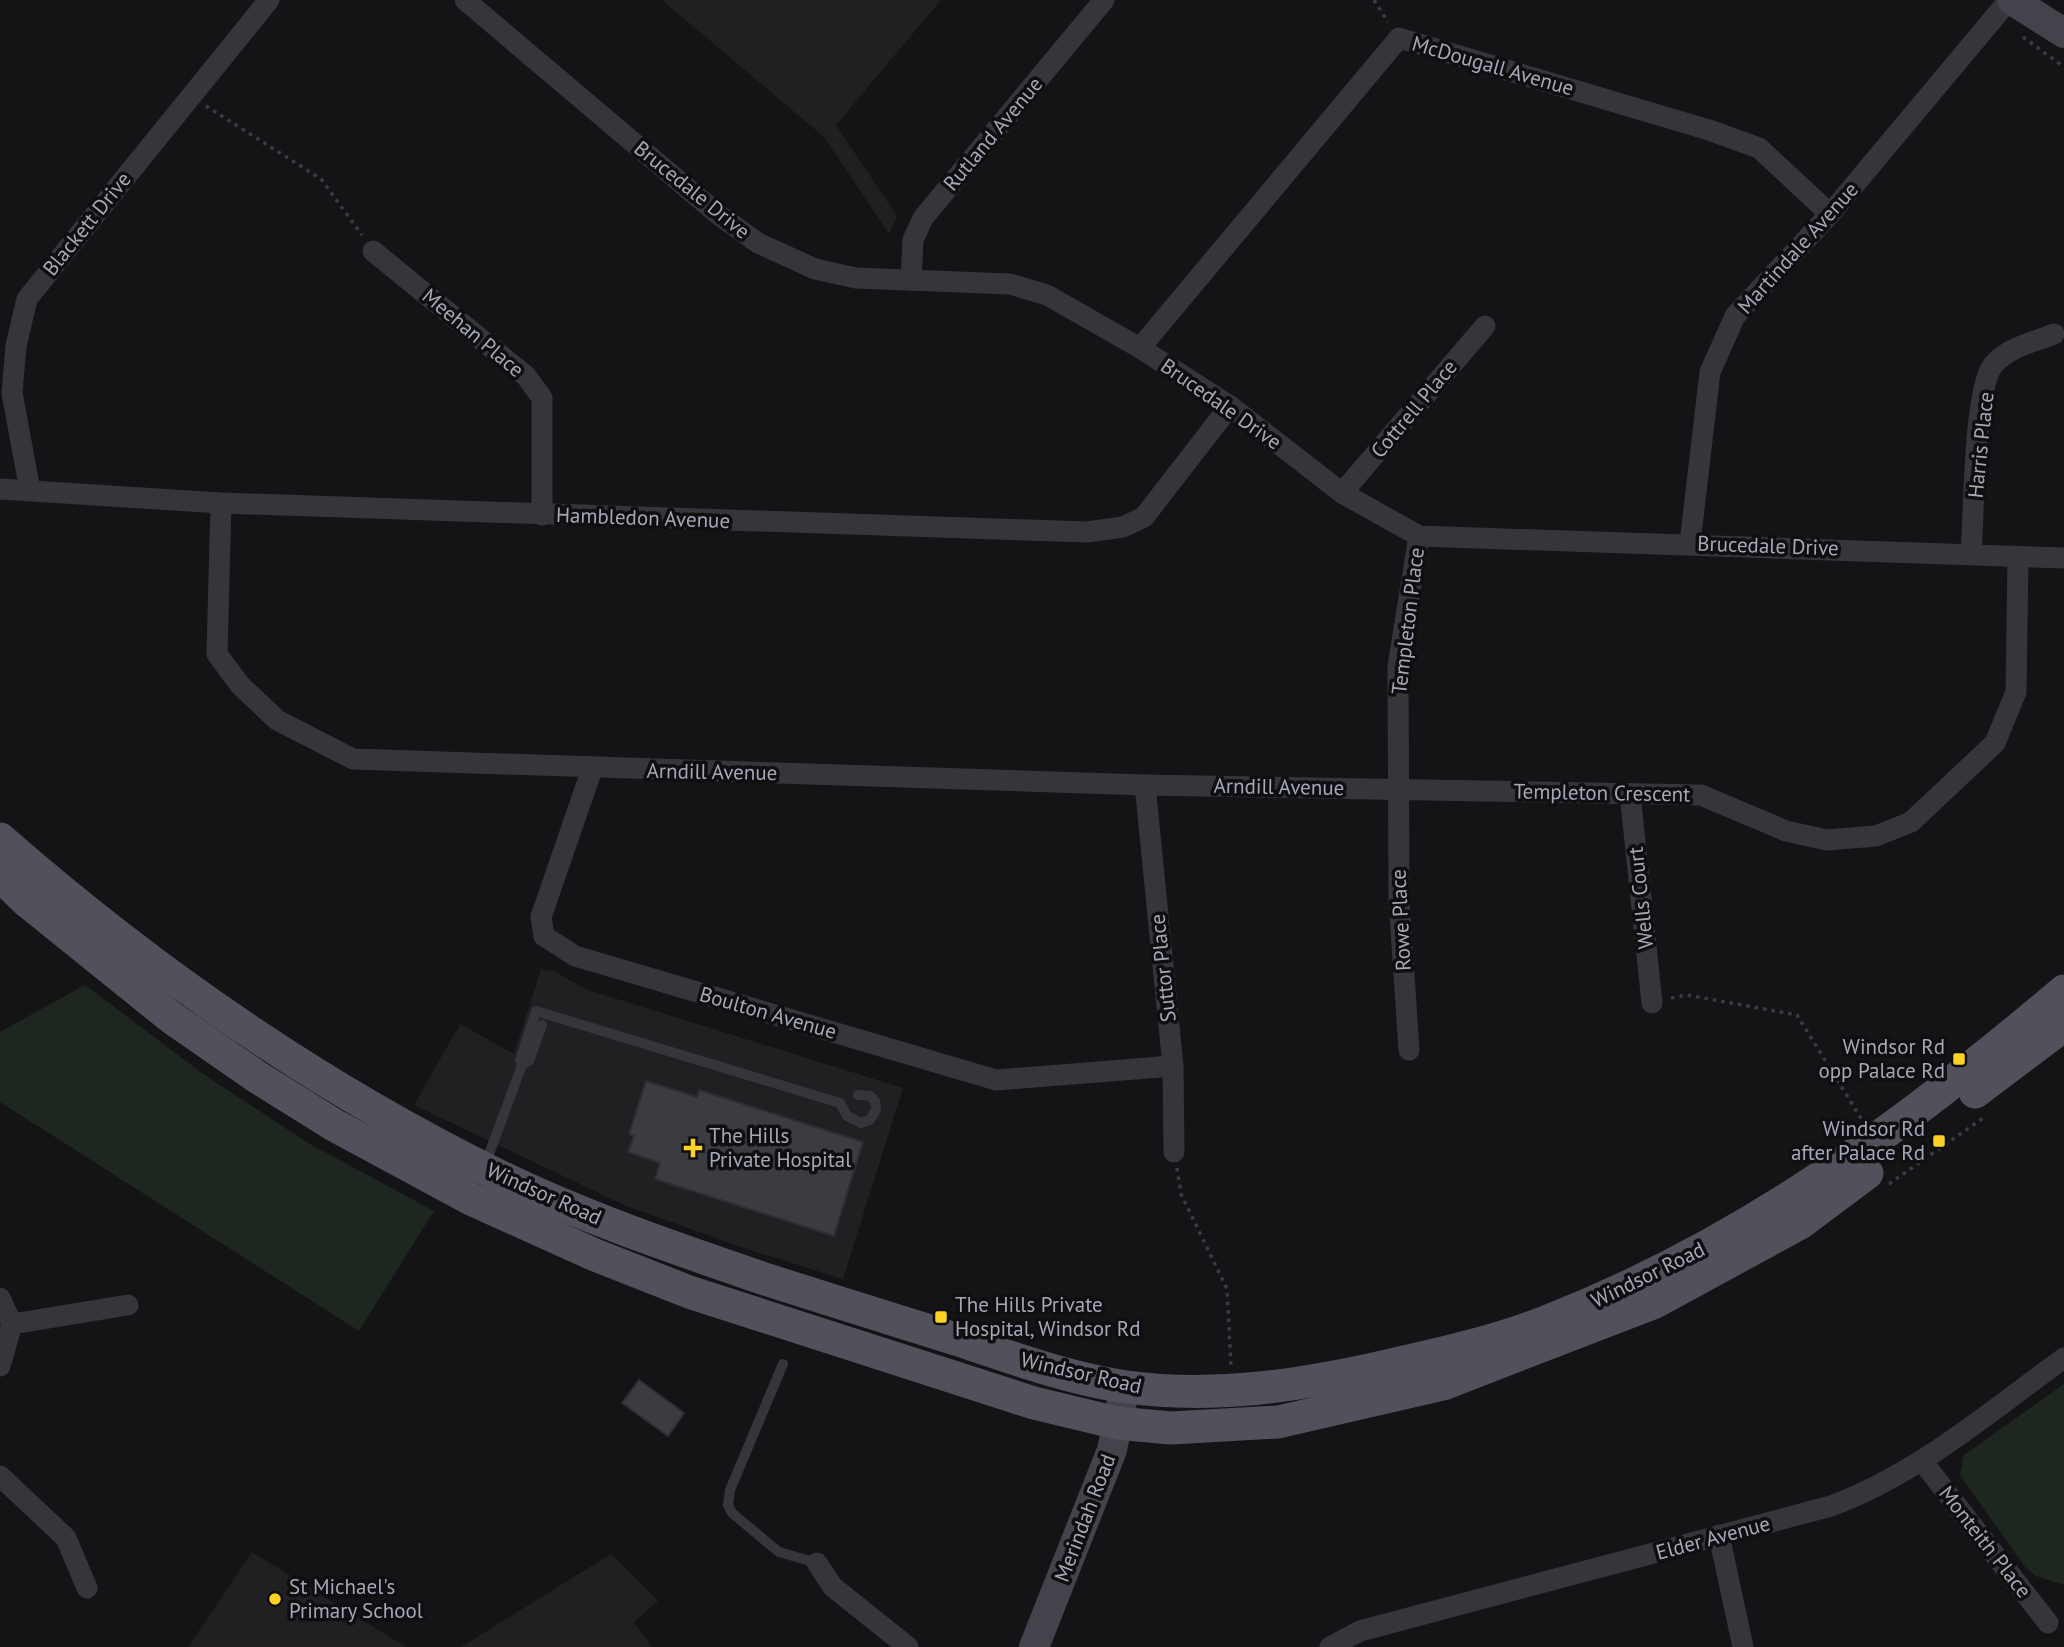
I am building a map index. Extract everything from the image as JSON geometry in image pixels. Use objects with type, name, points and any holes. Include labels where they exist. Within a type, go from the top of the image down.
[{"type":"main road","points":[[2011,0],[2064,33]]},
{"type":"main road","name":"Windsor Road","points":[[0,839],[117,936],[225,1016],[336,1087],[484,1168],[614,1225],[698,1256],[1008,1356],[1125,1387],[1178,1391],[1232,1391],[1334,1378],[1439,1354],[1542,1323],[1638,1283],[1752,1222],[1866,1149],[2064,991]]},
{"type":"main road","name":"Windsor Road","points":[[0,875],[28,902],[172,1018],[257,1077],[334,1125],[421,1174],[547,1234],[689,1292],[1034,1403],[1086,1418],[1171,1428],[1230,1427],[1278,1422],[1443,1384],[1655,1302],[1800,1223],[2064,1026]]},
{"type":"main road","points":[[334,1125],[358,1125],[444,1164],[484,1168],[491,1184],[547,1234]]},
{"type":"main road","name":"Merindah Road","points":[[1034,1647],[1112,1450],[1125,1387]]},
{"type":"street","name":"Blackett Drive","points":[[30,490],[12,393],[16,346],[27,299],[189,96],[270,0]]},
{"type":"street","name":"Brucedale Drive","points":[[465,0],[719,215],[758,243],[815,270],[856,278],[1010,284],[1047,295],[1140,348],[1230,406],[1342,493],[1419,536],[1520,542],[1690,543],[2064,558]]},
{"type":"street","name":"Rutland Avenue","points":[[911,280],[913,240],[923,218],[1104,0]]},
{"type":"street","name":"Martindale Avenue","points":[[1690,543],[1710,372],[1735,316],[1830,214],[2011,0]]},
{"type":"street","name":"McDougall Avenue","points":[[1140,348],[1399,38],[1709,130],[1759,148],[1830,214]]},
{"type":"street","name":"Meehan Place","points":[[373,251],[526,376],[542,398],[542,515]]},
{"type":"street","name":"Cottrell Place","points":[[1342,493],[1485,326]]},
{"type":"street","name":"Harris Place","points":[[1971,553],[1981,408],[1990,369],[2013,349],[2054,334]]},
{"type":"street","name":"Hambledon Avenue","points":[[0,489],[221,503],[1087,533],[1123,527],[1144,517],[1230,406]]},
{"type":"street","name":"Arndill Avenue","points":[[221,503],[217,654],[240,685],[277,720],[353,759],[592,769],[1396,790]]},
{"type":"street","name":"Templeton Place","points":[[1396,790],[1398,666],[1419,536]]},
{"type":"street","name":"Templeton Crescent","points":[[1396,790],[1700,796],[1786,831],[1827,840],[1876,836],[1911,822],[1995,743],[2016,692],[2018,558]]},
{"type":"street","name":"Boulton Avenue","points":[[592,769],[541,917],[544,936],[575,956],[996,1080],[1173,1066]]},
{"type":"street","name":"Suttor Place","points":[[1145,785],[1173,1066],[1174,1152]]},
{"type":"street","name":"Rowe Place","points":[[1396,790],[1399,899],[1409,1050]]},
{"type":"street","name":"Wells Court","points":[[1630,794],[1652,1003]]},
{"type":"street","points":[[0,1298],[12,1324],[0,1366]]},
{"type":"street","points":[[12,1324],[128,1305]]},
{"type":"street","name":"Elder Avenue","points":[[1330,1647],[1360,1631],[1572,1577],[1841,1503],[1871,1491],[1922,1461],[2064,1358]]},
{"type":"street","name":"Monteith Place","points":[[1922,1461],[2048,1623]]},
{"type":"street","points":[[0,1476],[66,1538],[87,1588]]},
{"type":"street","points":[[1719,1535],[1744,1647]]},
{"type":"street","points":[[817,1563],[833,1587],[894,1643]]},
{"type":"lane","points":[[484,1168],[522,1065],[520,1060],[536,1011],[840,1104],[847,1116],[861,1123],[870,1120],[876,1110],[875,1101],[870,1096],[858,1096]]},
{"type":"lane","points":[[522,1065],[529,1061],[542,1025]]},
{"type":"lane","points":[[783,1364],[730,1490],[728,1505],[732,1513],[779,1552],[817,1563]]},
{"type":"path","points":[[1374,0],[1399,38]]},
{"type":"path","points":[[2018,33],[2064,67]]},
{"type":"path","points":[[189,96],[321,179],[373,251]]},
{"type":"path","points":[[1652,1003],[1687,995],[1797,1015],[1867,1127]]},
{"type":"path","points":[[1174,1152],[1181,1194],[1227,1289],[1232,1391]]},
{"type":"shaded area","points":[[662,0],[941,0],[836,125],[897,216],[889,234],[824,137]]},
{"type":"shaded area","name":"The Hills Private Hospital","points":[[541,969],[554,971],[585,989],[903,1088],[843,1279],[744,1248],[626,1206],[414,1105],[460,1024],[514,1054]]},
{"type":"shaded area","points":[[85,985],[202,1073],[308,1143],[434,1211],[359,1331],[0,1102],[0,1032]]},
{"type":"shaded area","points":[[2064,1384],[2064,1585],[2036,1576],[2025,1567],[1960,1475],[1964,1455]]},
{"type":"shaded area","name":"St Michael's Primary School","points":[[252,1552],[406,1647],[188,1647]]},
{"type":"shaded area","name":"St Michael's Primary School","points":[[611,1554],[658,1601],[634,1622],[652,1647],[461,1647]]},
{"type":"building","points":[[646,1081],[697,1097],[699,1090],[863,1142],[834,1236],[655,1179],[660,1163],[628,1152],[634,1136],[629,1134]]},
{"type":"building","points":[[639,1380],[684,1413],[668,1436],[622,1403]]},
{"type":"place","name":"Windsor Rd opp Palace Rd","points":[[1959,1059]]},
{"type":"place","name":"Windsor Rd after Palace Rd","points":[[1939,1141]]},
{"type":"place","name":"The Hills Private Hospital","points":[[693,1148]]},
{"type":"place","name":"The Hills Private Hospital, Windsor Rd","points":[[941,1317]]},
{"type":"place","name":"St Michael's Primary School","points":[[275,1599]]}]
